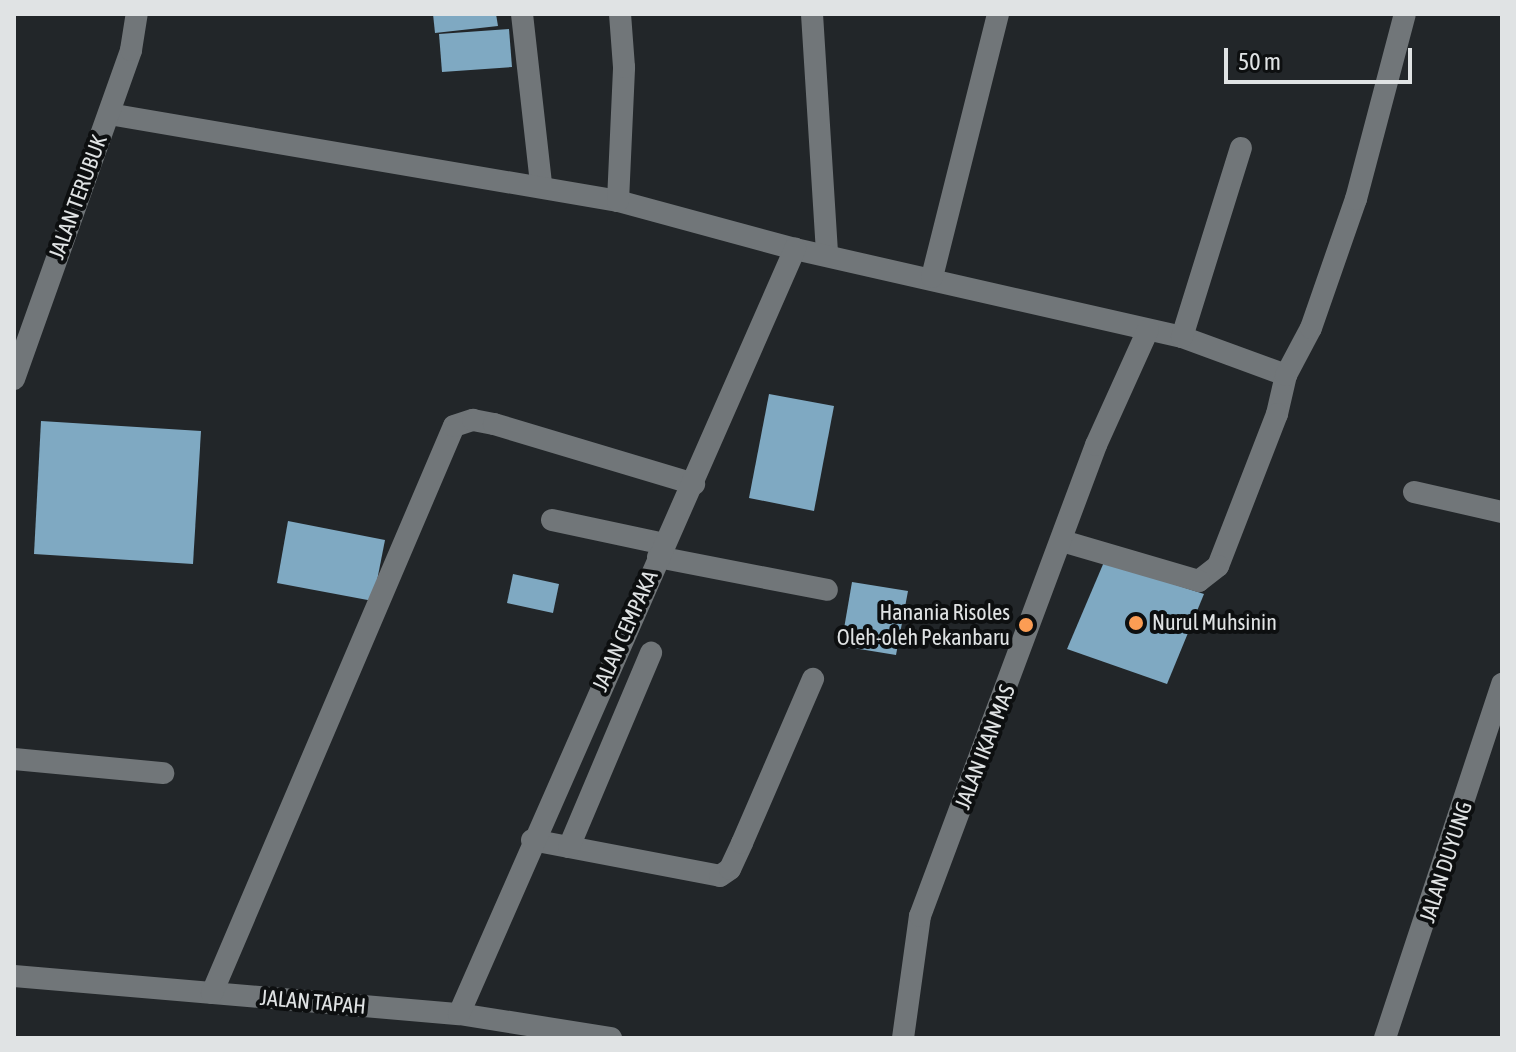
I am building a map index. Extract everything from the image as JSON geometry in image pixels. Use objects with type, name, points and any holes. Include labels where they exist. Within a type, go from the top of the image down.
[{"type":"street","name":"JALAN TERUBUK","points":[[14,379],[89,157],[109,114],[131,50],[137,14]]},
{"type":"street","points":[[522,14],[541,184]]},
{"type":"street","points":[[618,201],[624,67],[620,14]]},
{"type":"street","points":[[812,14],[827,253]]},
{"type":"street","points":[[932,277],[998,14]]},
{"type":"street","points":[[1062,541],[1199,581],[1218,566],[1282,401],[1286,375],[1311,328],[1356,199],[1405,14]]},
{"type":"street","points":[[109,114],[541,184],[618,201],[795,249],[827,253],[1182,337],[1286,375]]},
{"type":"street","points":[[1182,337],[1241,148]]},
{"type":"street","name":"JALAN CEMPAKA","points":[[459,1014],[532,840],[661,550],[694,484],[795,249]]},
{"type":"street","name":"JALAN IKAN MAS","points":[[903,1038],[920,916],[1096,445],[1148,330]]},
{"type":"street","points":[[212,993],[454,426],[473,420],[494,424],[694,484]]},
{"type":"street","points":[[1414,492],[1502,512]]},
{"type":"street","points":[[552,520],[827,590]]},
{"type":"street","points":[[569,847],[651,653]]},
{"type":"street","points":[[532,840],[706,876],[730,869],[813,679]]},
{"type":"street","name":"JALAN DUYUNG","points":[[1385,1038],[1502,684]]},
{"type":"street","points":[[585,723],[615,735]]},
{"type":"street","points":[[14,759],[163,773]]},
{"type":"street","name":"JALAN TAPAH","points":[[14,976],[459,1014],[558,1034],[611,1038]]},
{"type":"building","points":[[433,14],[496,14],[498,26],[435,33]]},
{"type":"building","points":[[509,29],[512,67],[442,72],[439,34]]},
{"type":"building","points":[[769,394],[834,406],[814,511],[749,498]]},
{"type":"building","points":[[41,421],[201,431],[193,564],[34,554]]},
{"type":"building","points":[[288,521],[385,540],[373,601],[277,583]]},
{"type":"building","points":[[1104,562],[1204,594],[1167,684],[1067,649]]},
{"type":"building","points":[[513,574],[559,584],[553,613],[507,603]]},
{"type":"building","points":[[852,582],[908,591],[896,655],[841,646]]},
{"type":"place","name":"Nurul Muhsinin","points":[[1136,623]]},
{"type":"place","name":"Hanania Risoles Oleh-oleh Pekanbaru","points":[[1026,625]]}]
